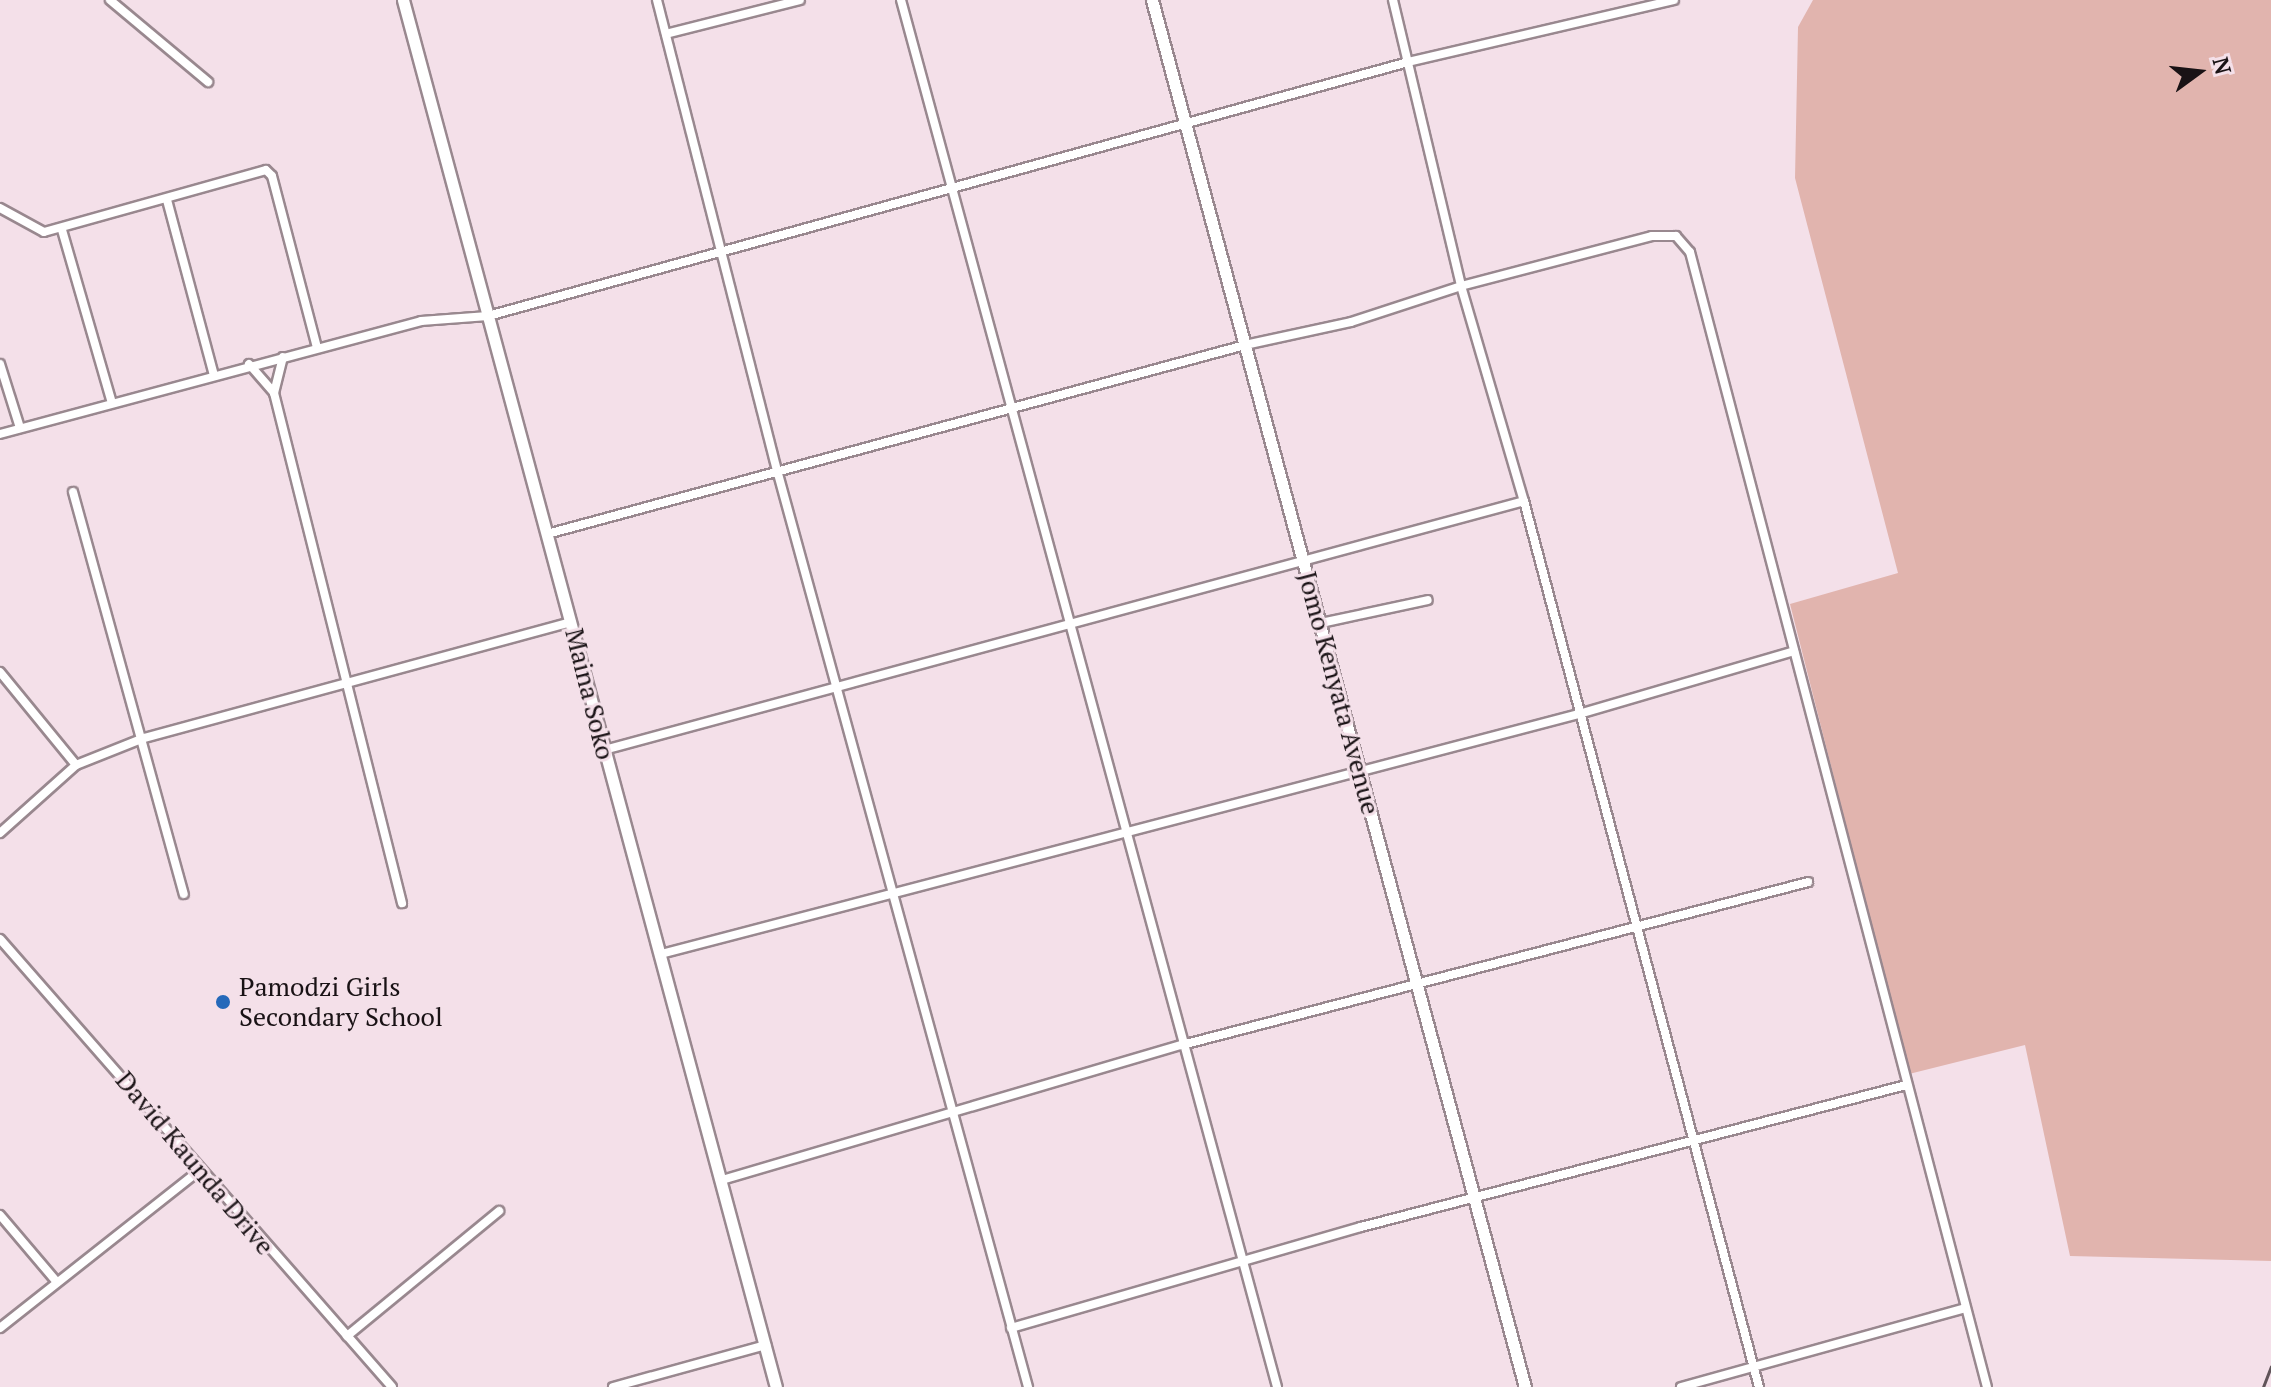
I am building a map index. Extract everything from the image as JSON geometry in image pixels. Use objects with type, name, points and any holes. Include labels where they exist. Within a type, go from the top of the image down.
[{"type":"street","points":[[110,0],[208,82]]},
{"type":"street","name":"Maina Soko","points":[[403,0],[776,1387]]},
{"type":"street","points":[[657,0],[777,470],[1028,1387]]},
{"type":"street","points":[[666,34],[800,0]]},
{"type":"street","points":[[901,0],[1277,1387]]},
{"type":"street","name":"Jomo Kenyata Avenue","points":[[1152,0],[1525,1387]]},
{"type":"street","points":[[1393,0],[1461,286],[1524,501],[1759,1387]]},
{"type":"street","points":[[0,434],[111,400],[421,321],[488,316],[1408,62],[1674,0]]},
{"type":"street","points":[[0,208],[30,229],[62,230],[257,170],[272,176],[317,347]]},
{"type":"street","points":[[167,200],[214,375]]},
{"type":"street","points":[[62,230],[111,400]]},
{"type":"street","points":[[547,534],[1245,345],[1351,322],[1461,286],[1652,236],[1676,236],[1690,252],[1906,1085],[1937,1185],[1987,1387]]},
{"type":"street","points":[[274,393],[283,357]]},
{"type":"street","points":[[0,364],[20,428]]},
{"type":"street","points":[[249,364],[274,393],[350,680],[402,903]]},
{"type":"street","points":[[73,492],[144,738],[184,894]]},
{"type":"street","points":[[604,750],[1524,501]]},
{"type":"street","points":[[1321,623],[1428,600]]},
{"type":"street","points":[[0,833],[76,765],[144,738],[572,622]]},
{"type":"street","points":[[661,954],[894,897],[1127,835],[1360,769],[1579,714],[1794,651]]},
{"type":"street","points":[[0,672],[76,765]]},
{"type":"street","points":[[722,1180],[1182,1045],[1808,882]]},
{"type":"street","name":"David Kaunda Drive","points":[[0,939],[392,1387]]},
{"type":"street","points":[[1011,1328],[1473,1197],[1906,1085]]},
{"type":"street","points":[[0,1328],[200,1170]]},
{"type":"street","points":[[347,1336],[499,1211]]},
{"type":"street","points":[[0,1215],[56,1281]]},
{"type":"street","points":[[1681,1387],[1965,1308]]},
{"type":"street","points":[[613,1387],[766,1345]]},
{"type":"shaded area","points":[[1813,0],[2271,0],[2271,1261],[2070,1256],[2025,1045],[1909,1074],[1790,604],[1898,573],[1795,178],[1798,27]]},
{"type":"railway","points":[[2263,1387],[2271,1366]]},
{"type":"place","name":"Pamodzi Girls Secondary School","points":[[223,1002]]}]
